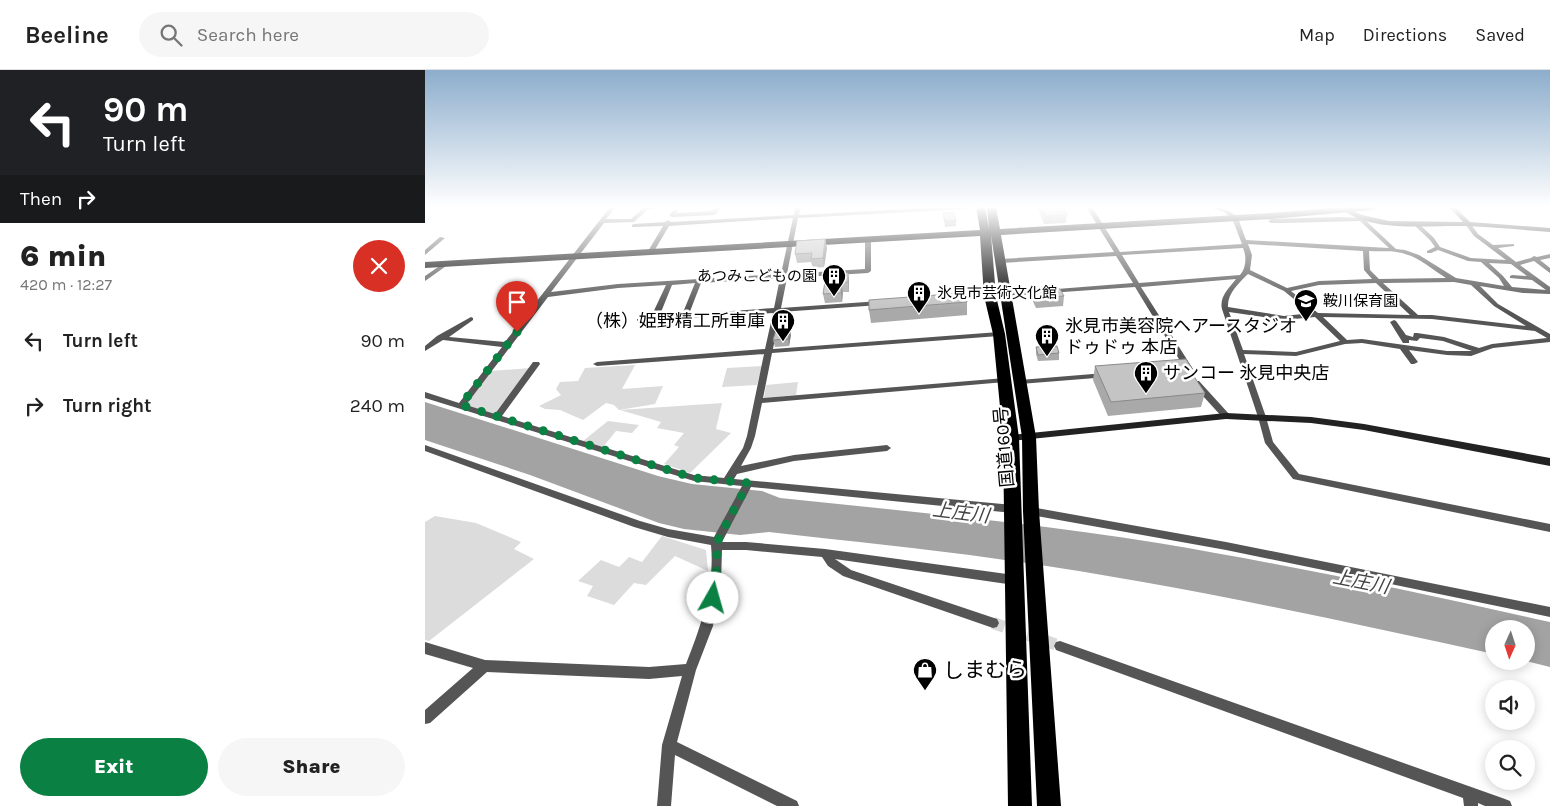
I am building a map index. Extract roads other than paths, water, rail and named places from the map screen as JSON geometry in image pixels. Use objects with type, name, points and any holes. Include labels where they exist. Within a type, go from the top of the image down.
[{"type":"highway","points":[[425,265],[847,241]]},
{"type":"highway","name":"国道160号","points":[[990,241],[990,296],[999,334],[1019,510],[1035,575],[1049,806]]},
{"type":"highway","name":"国道160号","points":[[993,241],[1001,261],[1029,437],[1019,510],[1014,576],[1020,806]]},
{"type":"street","points":[[425,253],[438,241]]},
{"type":"street","points":[[461,405],[587,241]]},
{"type":"street","points":[[650,253],[657,241]]},
{"type":"street","points":[[727,482],[747,448],[751,436],[792,241]]},
{"type":"street","points":[[546,296],[617,286],[868,271],[868,241]]},
{"type":"street","points":[[1110,241],[1197,385],[1226,416]]},
{"type":"street","points":[[1385,241],[1393,249]]},
{"type":"street","points":[[1435,241],[1438,248],[1472,261],[1513,263],[1550,256]]},
{"type":"street","points":[[1485,241],[1550,291]]},
{"type":"street","points":[[1245,244],[1249,255],[1244,274],[1229,291],[1224,304],[1225,309],[1269,443],[1296,477],[1550,528]]},
{"type":"street","points":[[1001,261],[1245,244],[1393,249],[1414,254],[1431,267],[1454,280]]},
{"type":"street","points":[[1492,247],[1512,245]]},
{"type":"street","points":[[1429,252],[1438,248]]},
{"type":"street","points":[[1367,249],[1367,270],[1417,317]]},
{"type":"street","points":[[1534,258],[1549,269]]},
{"type":"street","points":[[1483,261],[1501,277],[1509,288]]},
{"type":"street","points":[[425,279],[446,264]]},
{"type":"street","points":[[1007,294],[1138,285],[1244,274],[1286,290],[1345,342]]},
{"type":"street","points":[[1512,278],[1535,278]]},
{"type":"street","points":[[1286,290],[1319,283],[1376,280],[1454,280],[1509,288],[1550,291]]},
{"type":"street","points":[[685,317],[699,281]]},
{"type":"street","points":[[654,319],[670,283]]},
{"type":"street","points":[[1473,283],[1496,305],[1550,339]]},
{"type":"street","points":[[951,299],[990,296]]},
{"type":"street","points":[[639,320],[883,303]]},
{"type":"street","points":[[1225,309],[1284,318],[1315,315],[1417,317],[1466,320],[1535,329]]},
{"type":"street","points":[[425,349],[471,319]]},
{"type":"street","points":[[1393,322],[1403,337],[1413,362]]},
{"type":"street","points":[[597,364],[999,334]]},
{"type":"street","points":[[1403,337],[1414,339],[1417,335],[1432,336],[1477,350]]},
{"type":"street","points":[[440,338],[508,345]]},
{"type":"street","points":[[1240,352],[1296,354],[1345,342],[1362,341],[1471,354],[1477,350],[1492,346],[1550,339]]},
{"type":"street","points":[[497,417],[536,364]]},
{"type":"street","points":[[1178,368],[1187,367]]},
{"type":"street","points":[[1020,382],[1112,374]]},
{"type":"street","points":[[758,401],[1005,380]]},
{"type":"street","points":[[425,395],[694,478],[1019,510],[1091,520],[1361,572],[1550,612]]},
{"type":"street","points":[[1011,438],[1226,416],[1262,417],[1311,420],[1355,426],[1550,462]]},
{"type":"street","points":[[425,448],[637,524],[716,544],[825,553],[1014,576]]},
{"type":"street","points":[[733,471],[794,458],[887,448]]},
{"type":"street","points":[[664,806],[669,745],[690,670],[707,626],[713,601],[716,584],[716,544],[747,484]]},
{"type":"street","points":[[825,553],[832,563],[847,573],[993,623]]},
{"type":"street","points":[[1060,646],[1470,800],[1505,806]]},
{"type":"street","points":[[425,648],[485,666],[649,673],[690,670]]},
{"type":"street","points":[[425,718],[485,666]]},
{"type":"street","points":[[669,745],[792,806]]},
{"type":"tunnel","points":[[993,623],[1060,646]]},
{"type":"place","name":"あつみこどもの園","points":[[834,297]]},
{"type":"place","name":"氷見市芸術文化館","points":[[919,314]]},
{"type":"place","name":"鞍川保育園","points":[[1306,322]]},
{"type":"place","name":"（株）姫野精工所車庫","points":[[783,342]]},
{"type":"place","name":"氷見市美容院ヘアースタジオ ドゥドゥ 本店","points":[[1047,357]]},
{"type":"place","name":"サンコー 氷見中央店","points":[[1146,394]]},
{"type":"place","name":"しまむら","points":[[925,691]]},
{"type":"water label","name":"上庄川","points":[[961,512]]},
{"type":"water label","name":"上庄川","points":[[1361,581]]}]
